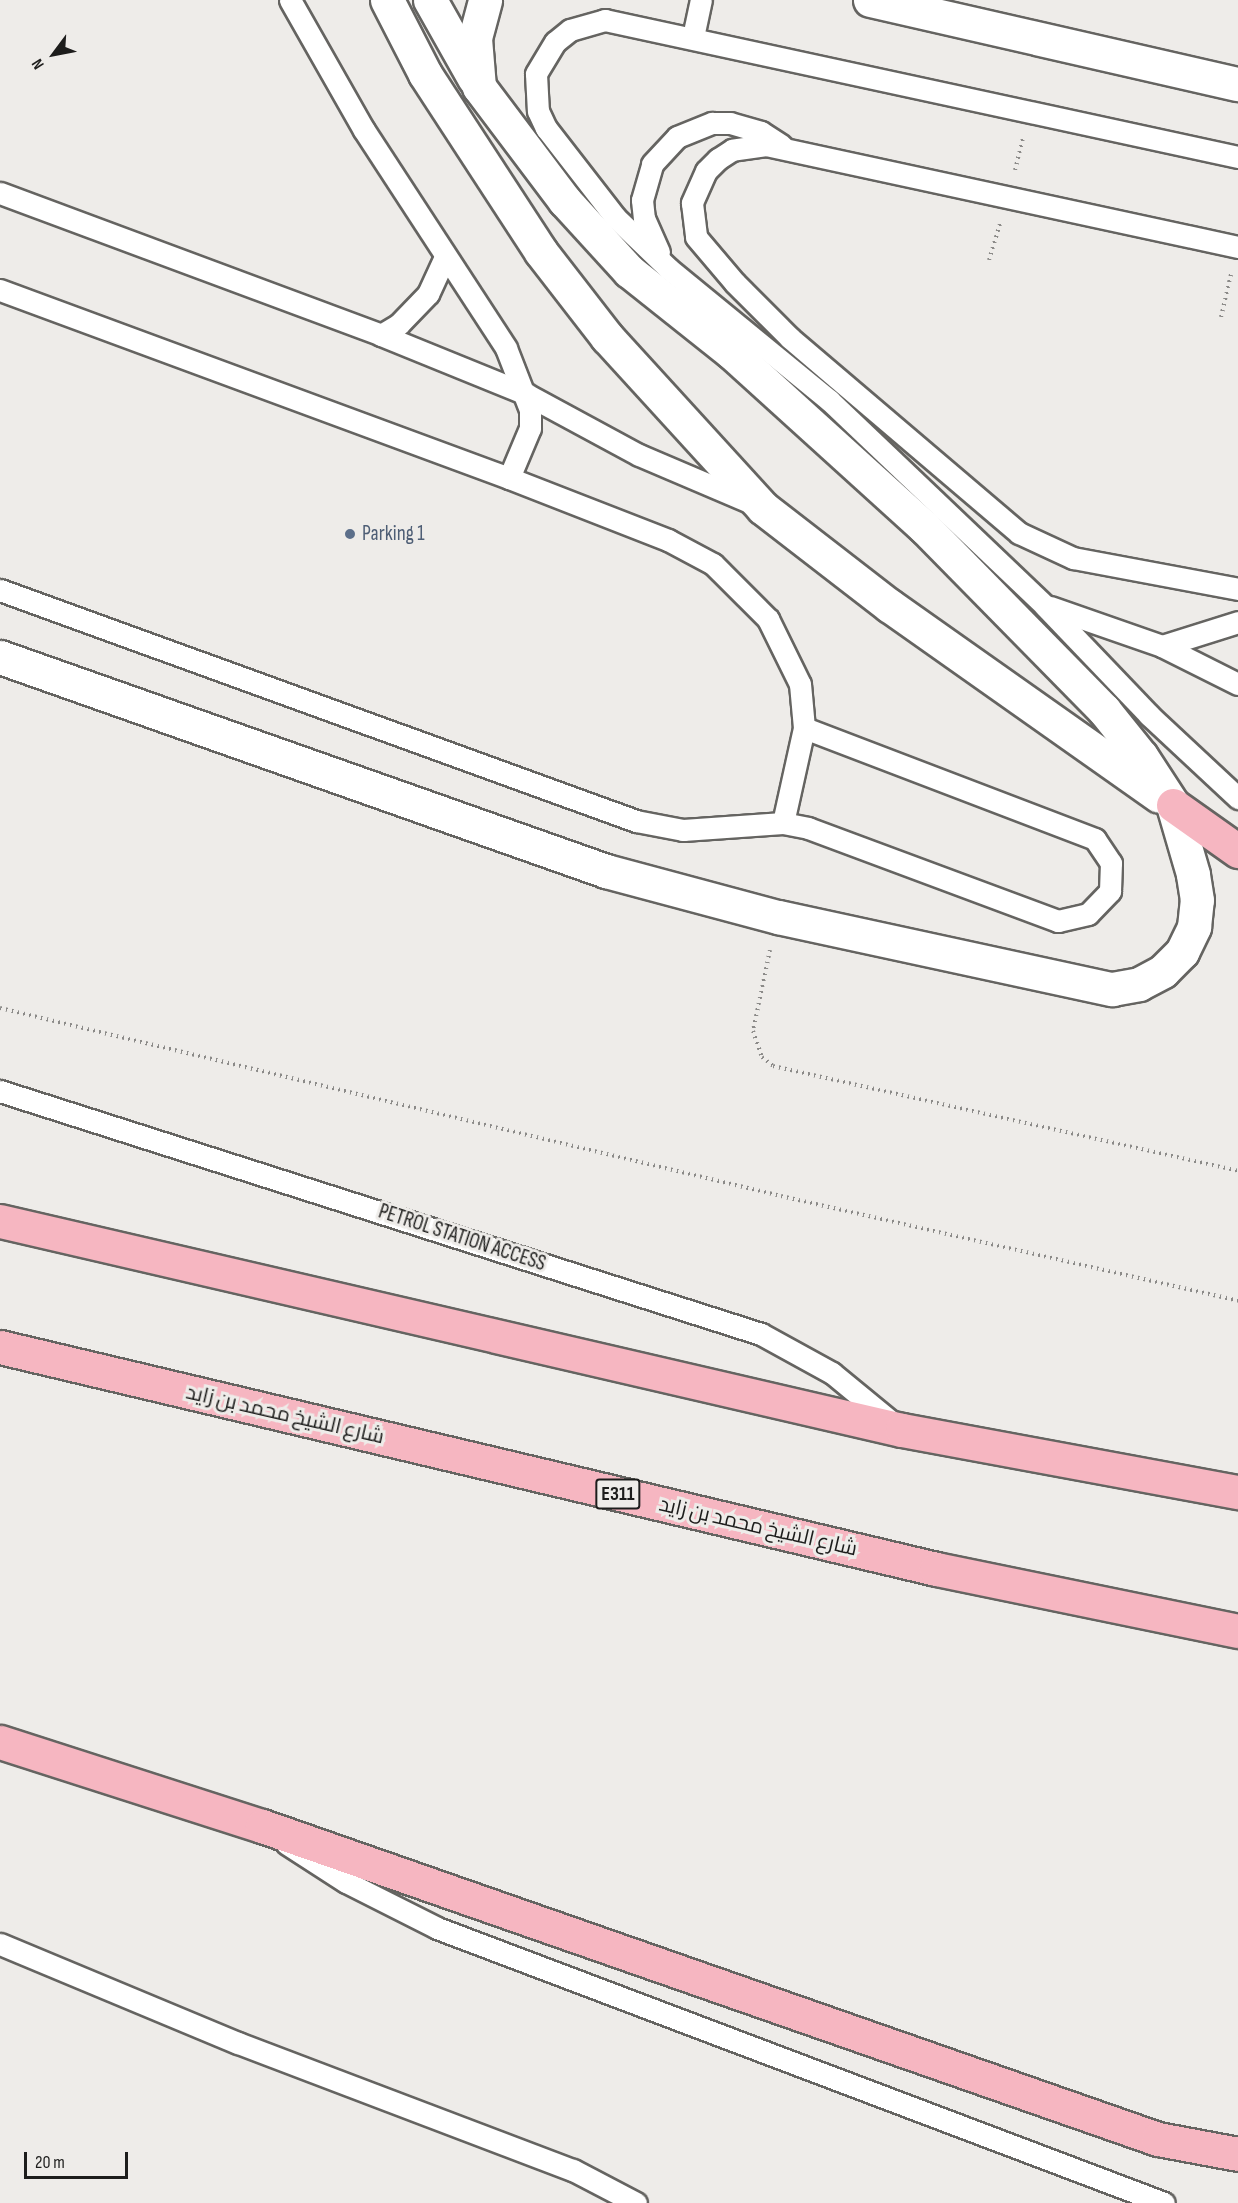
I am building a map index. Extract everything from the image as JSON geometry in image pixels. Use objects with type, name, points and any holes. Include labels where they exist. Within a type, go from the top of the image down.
[{"type":"highway","points":[[1173,805],[1238,851]]},
{"type":"highway","points":[[0,1221],[902,1430],[1238,1492]]},
{"type":"highway","name":"شارع الشيخ محمد بن زايد","points":[[0,1347],[936,1569],[1238,1630]]},
{"type":"highway","points":[[0,1742],[262,1827],[1158,2139],[1238,2154]]},
{"type":"street","points":[[387,0],[425,74],[540,252],[615,345],[763,508],[890,606],[1173,805]]},
{"type":"street","points":[[0,657],[606,871],[778,917],[1086,986],[1112,989],[1139,984],[1163,971],[1182,952],[1194,927],[1197,900],[1193,874],[1173,805],[1104,710],[968,570],[878,483],[730,352],[629,272],[534,164],[479,87],[430,0]]},
{"type":"street","points":[[479,87],[475,38],[485,0]]},
{"type":"street","points":[[870,0],[1238,84]]},
{"type":"lane","points":[[290,0],[364,130],[506,348],[526,394],[530,428],[509,478]]},
{"type":"lane","points":[[693,37],[701,0]]},
{"type":"lane","points":[[1238,157],[624,22],[586,22],[555,42],[537,74],[538,111],[546,128],[590,189],[669,268],[800,374],[1045,606],[1149,715],[1238,798]]},
{"type":"lane","points":[[669,268],[650,237],[642,200],[652,164],[663,149],[694,128],[730,123],[761,132],[786,149]]},
{"type":"lane","points":[[1237,247],[786,149],[749,146],[718,159],[697,186],[692,220],[705,252],[790,338],[1019,533],[1073,558],[1238,589]]},
{"type":"lane","points":[[0,193],[381,335],[526,394],[670,470],[763,508]]},
{"type":"lane","points":[[381,335],[399,324],[428,294],[445,257]]},
{"type":"lane","points":[[0,290],[509,478],[691,550],[734,580],[768,619],[793,665],[800,684],[804,728],[783,823]]},
{"type":"lane","points":[[0,590],[636,821],[683,830],[783,823],[808,828],[1043,918],[1074,920],[1101,904],[1110,891],[1111,863],[1095,839],[804,728]]},
{"type":"lane","points":[[1045,606],[1162,646],[1238,684]]},
{"type":"lane","points":[[1162,646],[1238,622]]},
{"type":"lane","name":"PETROL STATION ACCESS","points":[[0,1091],[761,1334],[832,1373],[902,1430]]},
{"type":"lane","points":[[262,1827],[346,1882],[437,1928],[1164,2203]]},
{"type":"lane","points":[[0,1944],[238,2043],[573,2170],[636,2203]]},
{"type":"path","points":[[1221,317],[1237,247]]},
{"type":"path","points":[[778,917],[753,1031],[762,1057],[773,1066],[1238,1171]]},
{"type":"path","points":[[0,1008],[781,1196],[1238,1301]]},
{"type":"place","name":"Parking 1","points":[[350,534]]}]
